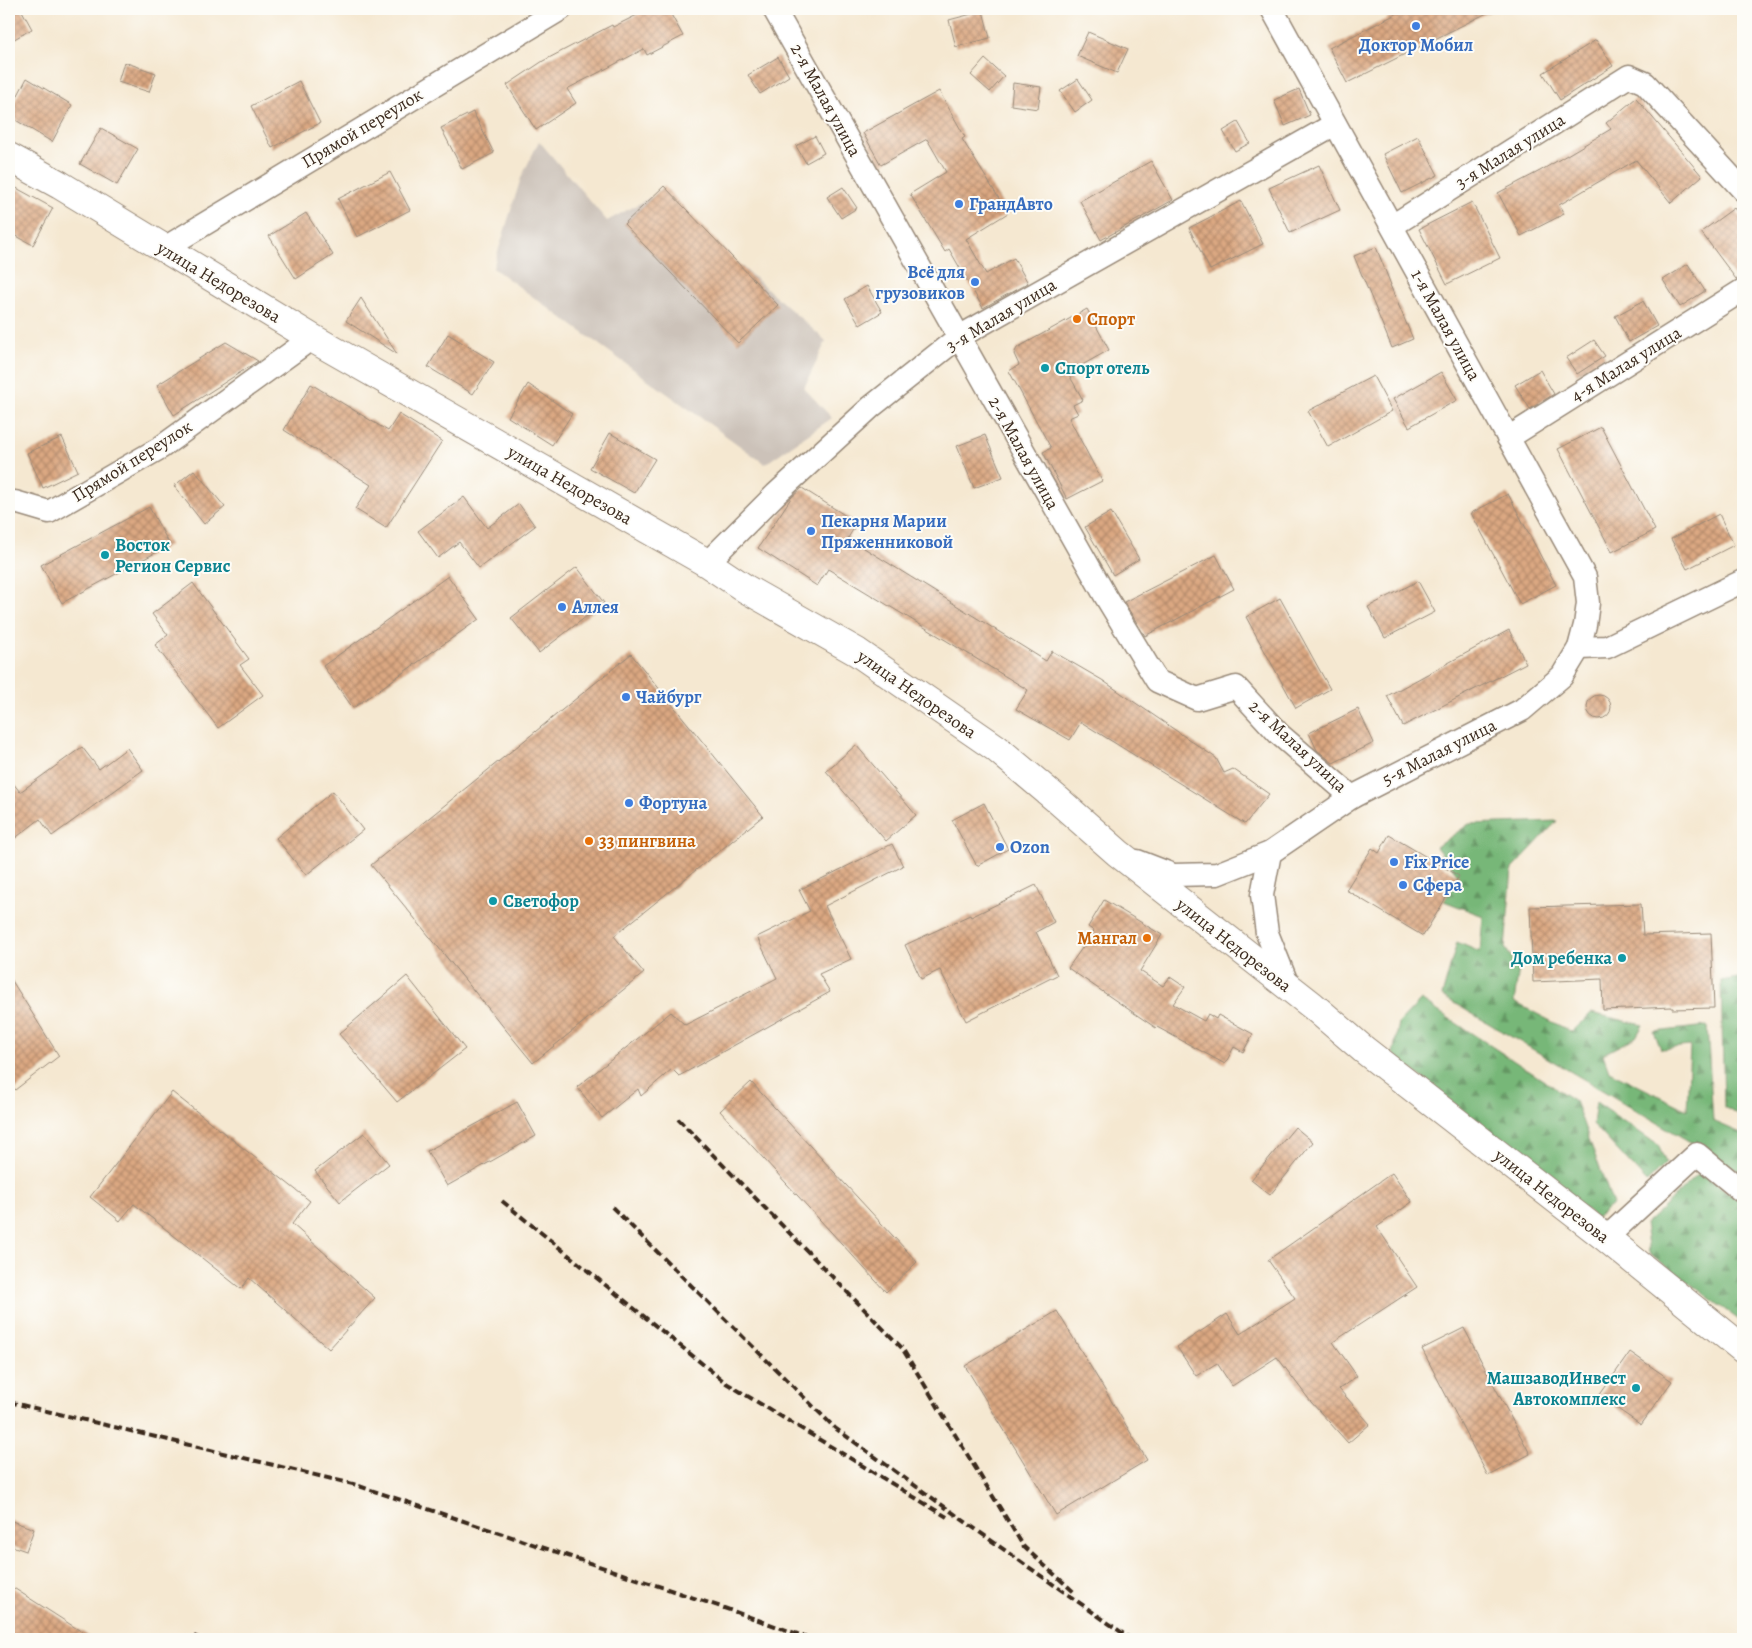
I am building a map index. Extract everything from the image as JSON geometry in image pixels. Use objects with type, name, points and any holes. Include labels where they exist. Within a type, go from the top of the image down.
[{"type":"street","name":"Прямой переулок","points":[[163,249],[561,9]]},
{"type":"street","name":"2-я Малая улица","points":[[774,9],[1106,598],[1157,681],[1198,699],[1236,686],[1279,734],[1352,797]]},
{"type":"street","name":"1-я Малая улица","points":[[1272,9],[1584,577],[1588,602],[1579,648]]},
{"type":"street","name":"3-я Малая улица","points":[[1392,226],[1629,76],[1645,84],[1743,190]]},
{"type":"street","name":"3-я Малая улица","points":[[706,563],[776,494],[871,407],[959,337],[1335,124]]},
{"type":"street","name":"улица Недорезова","points":[[9,157],[60,185],[312,338],[706,563],[857,652],[907,686],[996,748],[1118,854],[1289,988],[1363,1049],[1606,1238],[1743,1349]]},
{"type":"street","name":"4-я Малая улица","points":[[1508,438],[1743,290]]},
{"type":"street","name":"Прямой переулок","points":[[9,503],[15,502],[49,512],[160,448],[312,338]]},
{"type":"street","points":[[1579,648],[1607,647],[1743,580]]},
{"type":"street","name":"5-я Малая улица","points":[[1118,854],[1173,875],[1217,874],[1270,852],[1352,797],[1522,710],[1562,676],[1579,648]]},
{"type":"street","points":[[1270,852],[1262,895],[1267,933],[1289,988]]},
{"type":"street","points":[[1606,1238],[1697,1154],[1743,1192]]},
{"type":"shaded area","points":[[539,141],[607,221],[659,193],[826,341],[804,388],[832,418],[765,464],[493,268],[521,178]]},
{"type":"green space","points":[[1557,821],[1512,869],[1505,948],[1519,968],[1514,1002],[1572,1032],[1591,1013],[1643,1025],[1636,1037],[1603,1054],[1609,1071],[1687,1110],[1690,1046],[1661,1049],[1654,1032],[1707,1026],[1713,1121],[1743,1134],[1743,1173],[1442,996],[1457,942],[1480,952],[1483,916],[1444,901],[1459,876],[1436,847],[1469,824]]},
{"type":"green space","points":[[1743,977],[1743,1118],[1724,1107],[1721,981]]},
{"type":"green space","points":[[1421,1000],[1575,1101],[1613,1204],[1596,1218],[1393,1054],[1399,1023]]},
{"type":"green space","points":[[1596,1102],[1658,1145],[1666,1163],[1647,1182],[1593,1124]]},
{"type":"green space","points":[[1701,1172],[1743,1204],[1743,1323],[1649,1253],[1645,1224]]},
{"type":"building","points":[[9,9],[21,9],[32,29],[9,42]]},
{"type":"building","points":[[649,9],[668,9],[683,36],[647,55],[644,49],[567,89],[576,103],[536,130],[507,85],[543,61],[612,25],[613,27]]},
{"type":"building","points":[[1406,9],[1495,9],[1347,83],[1329,48]]},
{"type":"building","points":[[983,11],[990,38],[956,47],[949,20]]},
{"type":"building","points":[[1088,32],[1128,49],[1117,73],[1077,56]]},
{"type":"building","points":[[1596,40],[1613,66],[1560,100],[1543,73]]},
{"type":"building","points":[[778,57],[789,76],[760,94],[748,75]]},
{"type":"building","points":[[985,59],[1004,76],[990,92],[971,75]]},
{"type":"building","points":[[124,62],[156,73],[149,92],[118,82]]},
{"type":"building","points":[[27,78],[72,105],[52,142],[9,116],[9,112]]},
{"type":"building","points":[[1078,79],[1092,100],[1075,112],[1060,91]]},
{"type":"building","points":[[299,81],[320,123],[272,148],[251,106]]},
{"type":"building","points":[[1013,83],[1041,87],[1038,109],[1011,105]]},
{"type":"building","points":[[1299,89],[1310,115],[1285,126],[1274,100]]},
{"type":"building","points":[[939,91],[965,137],[962,139],[1008,213],[966,239],[986,274],[1014,258],[1028,283],[983,308],[949,249],[945,252],[910,194],[946,172],[927,139],[881,165],[863,133]]},
{"type":"building","points":[[1636,98],[1702,176],[1671,203],[1636,160],[1559,205],[1564,214],[1521,236],[1498,193],[1540,171],[1611,129],[1606,123]]},
{"type":"building","points":[[473,112],[494,153],[462,169],[441,128]]},
{"type":"building","points":[[1238,122],[1250,143],[1235,151],[1223,131]]},
{"type":"building","points":[[101,128],[138,149],[117,185],[80,164]]},
{"type":"building","points":[[815,136],[824,153],[806,163],[796,146]]},
{"type":"building","points":[[1418,136],[1438,175],[1402,193],[1383,154]]},
{"type":"building","points":[[1151,161],[1173,200],[1101,240],[1080,201]]},
{"type":"building","points":[[1319,165],[1340,210],[1290,233],[1269,188]]},
{"type":"building","points":[[390,172],[410,210],[357,237],[338,199]]},
{"type":"building","points":[[9,184],[53,208],[33,245],[9,232]]},
{"type":"building","points":[[664,186],[778,305],[738,343],[624,224]]},
{"type":"building","points":[[843,187],[857,208],[841,218],[827,197]]},
{"type":"building","points":[[1241,201],[1263,244],[1210,270],[1189,228]]},
{"type":"building","points":[[1472,202],[1500,258],[1447,284],[1419,229]]},
{"type":"building","points":[[1734,208],[1743,220],[1743,277],[1736,279],[1701,232]]},
{"type":"building","points":[[306,213],[333,255],[296,279],[269,236]]},
{"type":"building","points":[[1376,247],[1413,339],[1392,348],[1354,256]]},
{"type":"building","points":[[1688,264],[1705,291],[1680,307],[1663,280]]},
{"type":"building","points":[[867,286],[882,312],[860,325],[845,299]]},
{"type":"building","points":[[361,298],[397,354],[346,321]]},
{"type":"building","points":[[1643,301],[1657,326],[1629,342],[1615,316]]},
{"type":"building","name":"Спорт отель","points":[[1087,309],[1109,350],[1068,373],[1083,400],[1073,405],[1078,414],[1069,418],[1102,481],[1067,499],[1043,452],[1051,448],[1009,371],[1019,365],[1014,354],[1017,348]]},
{"type":"building","points":[[448,334],[494,362],[473,394],[428,367]]},
{"type":"building","points":[[1594,340],[1605,356],[1577,374],[1566,358]]},
{"type":"building","points":[[226,342],[258,361],[174,415],[157,385]]},
{"type":"building","points":[[1540,370],[1554,394],[1530,409],[1515,385]]},
{"type":"building","points":[[1441,372],[1457,400],[1409,427],[1393,399]]},
{"type":"building","points":[[1373,376],[1392,411],[1328,447],[1308,411]]},
{"type":"building","points":[[311,384],[388,431],[399,414],[442,441],[386,528],[355,509],[371,485],[284,430]]},
{"type":"building","points":[[528,384],[572,414],[552,445],[508,417]]},
{"type":"building","points":[[1601,427],[1655,530],[1612,552],[1558,449]]},
{"type":"building","points":[[610,433],[655,459],[634,493],[590,468]]},
{"type":"building","points":[[985,435],[1003,477],[974,488],[957,446]]},
{"type":"building","points":[[62,437],[78,471],[43,488],[27,453]]},
{"type":"building","points":[[194,470],[225,507],[204,524],[174,486]]},
{"type":"building","points":[[802,488],[857,523],[848,538],[1046,661],[1052,651],[1102,680],[1216,758],[1224,773],[1233,769],[1269,794],[1245,824],[1081,722],[1070,740],[1016,709],[1028,690],[828,569],[817,586],[758,548],[791,498]]},
{"type":"building","points":[[1508,494],[1556,585],[1520,604],[1471,513]]},
{"type":"building","points":[[464,497],[487,528],[519,504],[535,526],[479,568],[459,542],[438,558],[418,531]]},
{"type":"building","name":"Восток Регион Сервис","points":[[149,507],[170,545],[62,603],[41,565]]},
{"type":"building","points":[[1111,512],[1139,559],[1113,575],[1085,527]]},
{"type":"building","points":[[1719,514],[1734,545],[1687,569],[1671,539]]},
{"type":"building","points":[[1216,555],[1234,589],[1145,636],[1124,602]]},
{"type":"building","name":"Аллея","points":[[577,567],[604,603],[539,653],[511,618]]},
{"type":"building","points":[[448,576],[479,619],[353,708],[323,666]]},
{"type":"building","points":[[1418,581],[1435,612],[1385,638],[1368,607]]},
{"type":"building","points":[[193,583],[249,659],[240,665],[263,695],[218,728],[155,645],[168,635],[152,614]]},
{"type":"building","points":[[1280,598],[1330,689],[1296,708],[1246,617]]},
{"type":"building","points":[[1509,630],[1526,663],[1403,726],[1387,696]]},
{"type":"building","points":[[631,654],[763,816],[614,936],[644,973],[533,1063],[371,865]]},
{"type":"building","points":[[1599,695],[1604,696],[1610,702],[1610,712],[1604,718],[1599,719],[1594,718],[1588,712],[1587,707],[1588,702],[1594,696]]},
{"type":"building","points":[[1358,709],[1374,743],[1333,763],[1317,750],[1309,733]]},
{"type":"building","points":[[856,745],[916,815],[886,841],[826,771]]},
{"type":"building","points":[[82,747],[99,769],[127,748],[143,770],[52,836],[40,819],[9,843],[9,778],[20,792]]},
{"type":"building","points":[[333,791],[363,830],[306,875],[276,838]]},
{"type":"building","points":[[984,803],[1008,849],[977,866],[952,820]]},
{"type":"building","points":[[1389,835],[1459,876],[1423,936],[1346,890],[1372,848],[1379,853]]},
{"type":"building","points":[[892,844],[903,866],[825,906],[851,959],[819,974],[830,992],[679,1076],[672,1069],[641,1096],[638,1089],[602,1118],[577,1087],[671,1012],[685,1025],[777,978],[757,937],[810,911],[799,890]]},
{"type":"building","points":[[1036,885],[1054,922],[1036,932],[1057,975],[966,1021],[940,970],[921,979],[905,945],[970,915],[971,917]]},
{"type":"building","points":[[1104,900],[1162,935],[1140,971],[1163,986],[1170,977],[1185,987],[1173,1004],[1204,1021],[1208,1014],[1216,1019],[1218,1015],[1253,1034],[1243,1052],[1234,1047],[1225,1064],[1156,1028],[1068,968],[1094,931],[1088,927]]},
{"type":"building","name":"Дом ребенка","points":[[1641,904],[1643,935],[1711,933],[1714,1008],[1672,1009],[1672,1007],[1603,1010],[1602,979],[1533,982],[1530,907]]},
{"type":"building","points":[[9,976],[59,1056],[15,1090],[9,1080]]},
{"type":"building","points":[[407,976],[465,1049],[397,1102],[339,1034]]},
{"type":"building","points":[[751,1082],[917,1262],[886,1292],[720,1111]]},
{"type":"building","points":[[172,1092],[310,1201],[292,1224],[375,1298],[329,1349],[249,1278],[241,1289],[134,1204],[120,1221],[90,1197]]},
{"type":"building","points":[[517,1102],[536,1136],[447,1186],[427,1151]]},
{"type":"building","points":[[1295,1127],[1313,1142],[1270,1195],[1251,1180]]},
{"type":"building","points":[[364,1133],[389,1164],[340,1202],[315,1171]]},
{"type":"building","points":[[1392,1173],[1412,1202],[1377,1227],[1417,1287],[1333,1342],[1357,1376],[1339,1389],[1370,1424],[1348,1443],[1311,1402],[1277,1357],[1232,1386],[1217,1363],[1196,1376],[1177,1347],[1227,1314],[1240,1334],[1295,1298],[1268,1260]]},
{"type":"building","points":[[1057,1311],[1147,1460],[1056,1515],[965,1366]]},
{"type":"building","points":[[1464,1328],[1530,1454],[1488,1476],[1422,1349]]},
{"type":"building","name":"МашзаводИнвест Автокомплекс","points":[[1630,1352],[1672,1381],[1641,1425],[1599,1396]]},
{"type":"building","points":[[9,1520],[34,1529],[26,1551],[9,1545]]},
{"type":"building","points":[[9,1585],[93,1639],[9,1639]]},
{"type":"railway","points":[[678,1119],[902,1348],[1024,1547],[1075,1593]]},
{"type":"railway","points":[[502,1201],[726,1383],[947,1517]]},
{"type":"railway","points":[[612,1207],[835,1428],[1131,1639]]},
{"type":"railway","points":[[9,1402],[353,1484],[812,1639]]},
{"type":"railway","points":[[194,1636],[201,1639]]},
{"type":"place","name":"Доктор Мобил","points":[[1416,26]]},
{"type":"place","name":"ГрандАвто","points":[[959,204]]},
{"type":"place","name":"Всё для грузовиков","points":[[975,282]]},
{"type":"place","name":"Спорт","points":[[1077,319]]},
{"type":"place","name":"Спорт отель","points":[[1045,368]]},
{"type":"place","name":"Пекарня Марии Пряженниковой","points":[[811,531]]},
{"type":"place","name":"Восток Регион Сервис","points":[[105,555]]},
{"type":"place","name":"Аллея","points":[[562,607]]},
{"type":"place","name":"Чайбург","points":[[626,697]]},
{"type":"place","name":"Фортуна","points":[[629,803]]},
{"type":"place","name":"33 пингвина","points":[[589,841]]},
{"type":"place","name":"Ozon","points":[[1000,847]]},
{"type":"place","name":"Fix Price","points":[[1394,862]]},
{"type":"place","name":"Сфера","points":[[1403,885]]},
{"type":"place","name":"Светофор","points":[[493,901]]},
{"type":"place","name":"Мангал","points":[[1147,938]]},
{"type":"place","name":"Дом ребенка","points":[[1622,958]]},
{"type":"place","name":"МашзаводИнвест Автокомплекс","points":[[1636,1388]]}]
